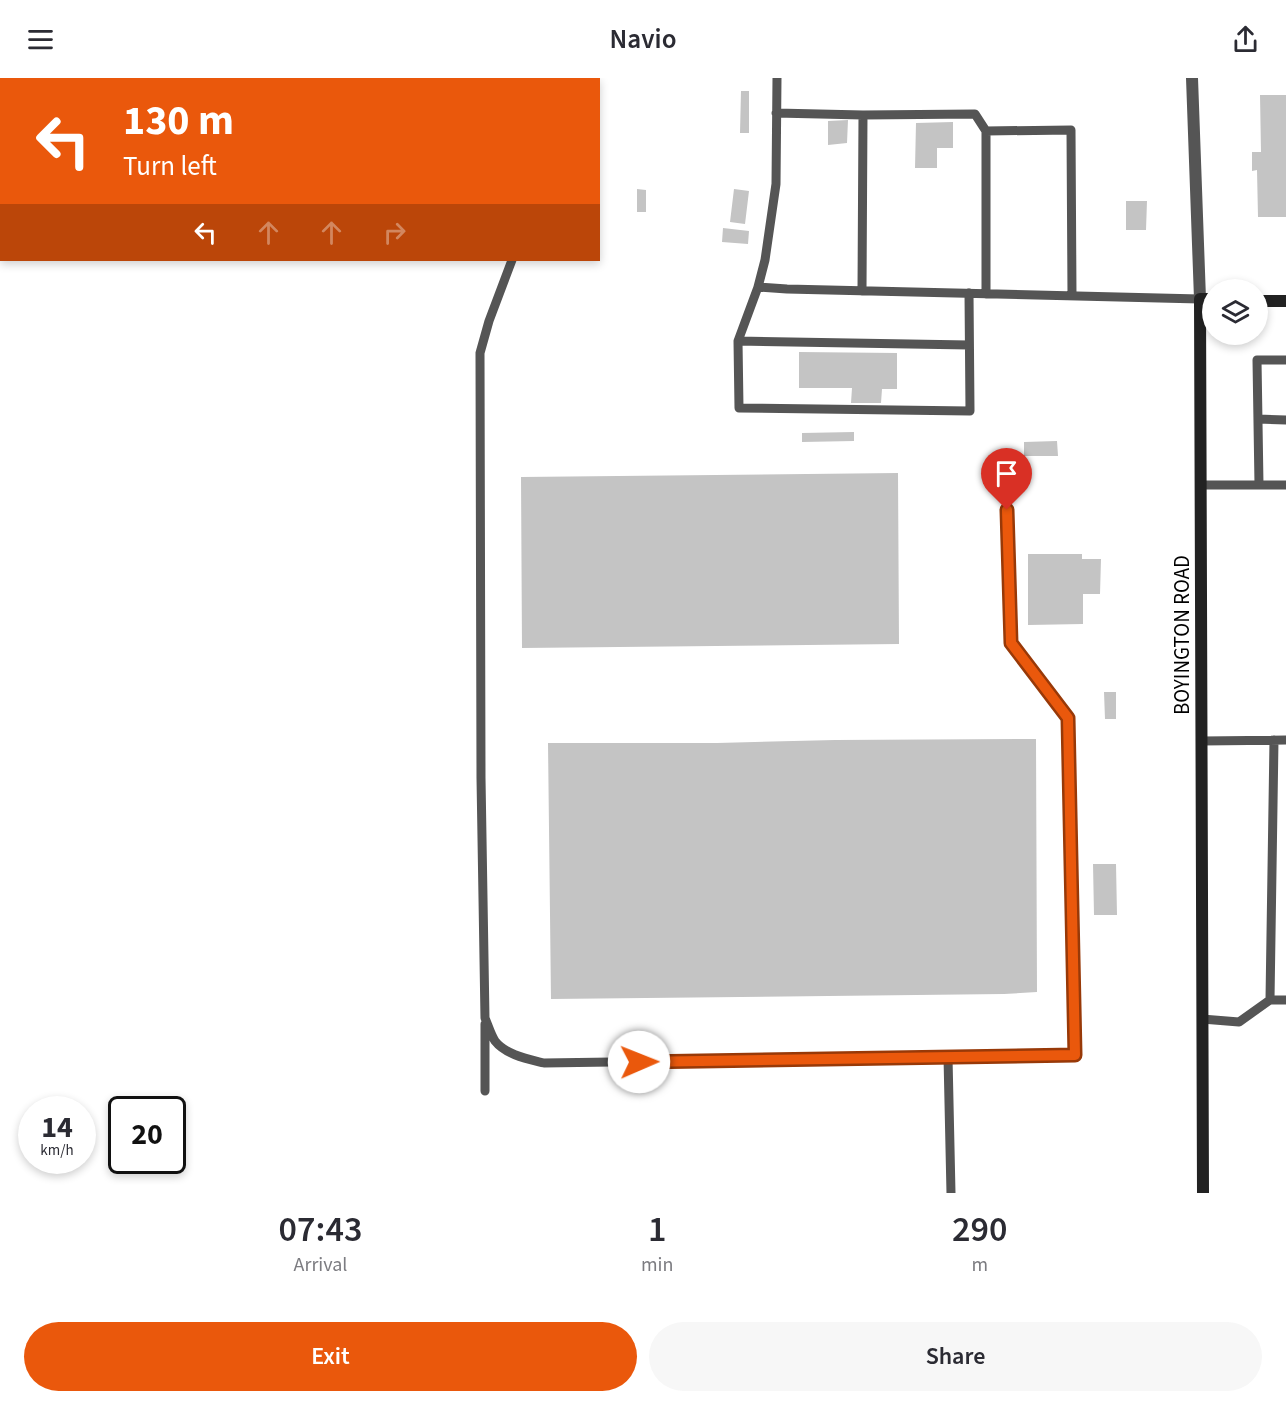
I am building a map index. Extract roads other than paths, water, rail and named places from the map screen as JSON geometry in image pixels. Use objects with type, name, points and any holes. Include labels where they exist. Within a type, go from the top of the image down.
[{"type":"street","name":"BOYINGTON ROAD","points":[[1192,78],[1205,279]]},
{"type":"street","points":[[1268,301],[1286,301]]},
{"type":"street","name":"BOYINGTON ROAD","points":[[1203,1193],[1201,485],[1205,345]]},
{"type":"lane","points":[[777,78],[776,184],[765,260],[758,287],[738,340],[739,408],[970,411],[969,293]]},
{"type":"lane","points":[[776,113],[975,114],[986,131],[986,294]]},
{"type":"lane","points":[[862,291],[863,115]]},
{"type":"lane","points":[[986,131],[1071,130],[1072,296]]},
{"type":"lane","points":[[485,1091],[480,353],[489,321],[512,261]]},
{"type":"lane","points":[[758,287],[1202,299]]},
{"type":"lane","points":[[738,340],[969,345]]},
{"type":"lane","points":[[1259,485],[1257,360],[1286,360]]},
{"type":"lane","points":[[1258,419],[1286,420]]},
{"type":"lane","points":[[485,1018],[495,1041],[507,1050],[527,1059],[544,1063],[1075,1055],[1068,718],[1011,643],[1006,466]]},
{"type":"lane","points":[[1201,485],[1286,485]]},
{"type":"lane","points":[[1270,1000],[1274,740]]},
{"type":"lane","points":[[1202,741],[1286,740]]},
{"type":"lane","points":[[1202,1019],[1239,1022],[1270,1000],[1286,1000]]},
{"type":"lane","points":[[948,1057],[951,1193]]}]
